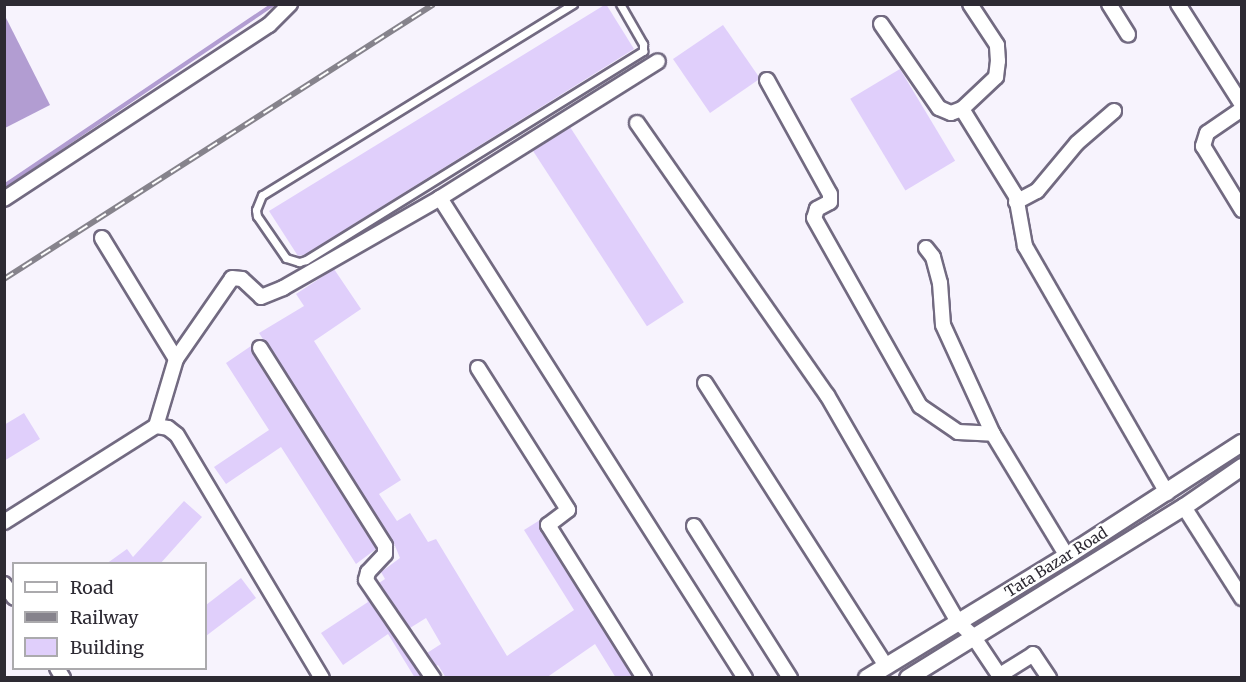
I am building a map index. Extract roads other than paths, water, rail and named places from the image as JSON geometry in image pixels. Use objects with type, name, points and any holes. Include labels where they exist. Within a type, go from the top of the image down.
[{"type":"street","points":[[4,199],[269,25],[290,4]]},
{"type":"street","points":[[881,24],[939,108],[951,113],[962,109],[996,77],[997,45],[970,4]]},
{"type":"street","points":[[1109,4],[1128,35]]},
{"type":"street","points":[[1178,4],[1242,107],[1207,133],[1203,146],[1242,210]]},
{"type":"street","points":[[4,522],[156,426],[176,359],[232,278],[242,279],[255,294],[264,297],[301,279],[436,200],[658,62]]},
{"type":"street","points":[[767,80],[830,194],[830,202],[817,209],[814,218],[921,406],[958,432],[993,434]]},
{"type":"street","points":[[962,109],[1016,196],[1025,246],[1167,492]]},
{"type":"street","points":[[1017,202],[1037,191],[1077,143],[1114,111]]},
{"type":"street","points":[[637,123],[828,395],[958,622],[973,636],[1000,676],[1033,654],[1049,678]]},
{"type":"street","points":[[436,200],[745,678]]},
{"type":"street","points":[[102,238],[176,359]]},
{"type":"street","points":[[926,248],[933,257],[940,283],[943,325],[993,434],[1067,556]]},
{"type":"street","points":[[260,348],[386,546],[385,554],[368,572],[366,580],[433,678]]},
{"type":"street","points":[[478,368],[568,510],[548,525],[644,678]]},
{"type":"street","points":[[705,382],[886,666]]},
{"type":"street","points":[[156,426],[168,428],[177,435],[322,678]]},
{"type":"street","name":"Tata Bazar Road","points":[[867,678],[1067,556],[1242,443]]},
{"type":"street","name":"Tata Bazar Road","points":[[908,678],[1184,507],[1242,467]]},
{"type":"street","points":[[1184,507],[1242,598]]},
{"type":"street","points":[[694,526],[790,678]]},
{"type":"lane","points":[[573,4],[262,195],[256,210],[257,216],[286,258],[299,262],[423,189],[643,51],[643,44],[620,4]]},
{"type":"lane","points":[[423,189],[436,200]]},
{"type":"waterway","points":[[4,186],[274,4]]},
{"type":"railway","points":[[4,279],[434,4]]}]
